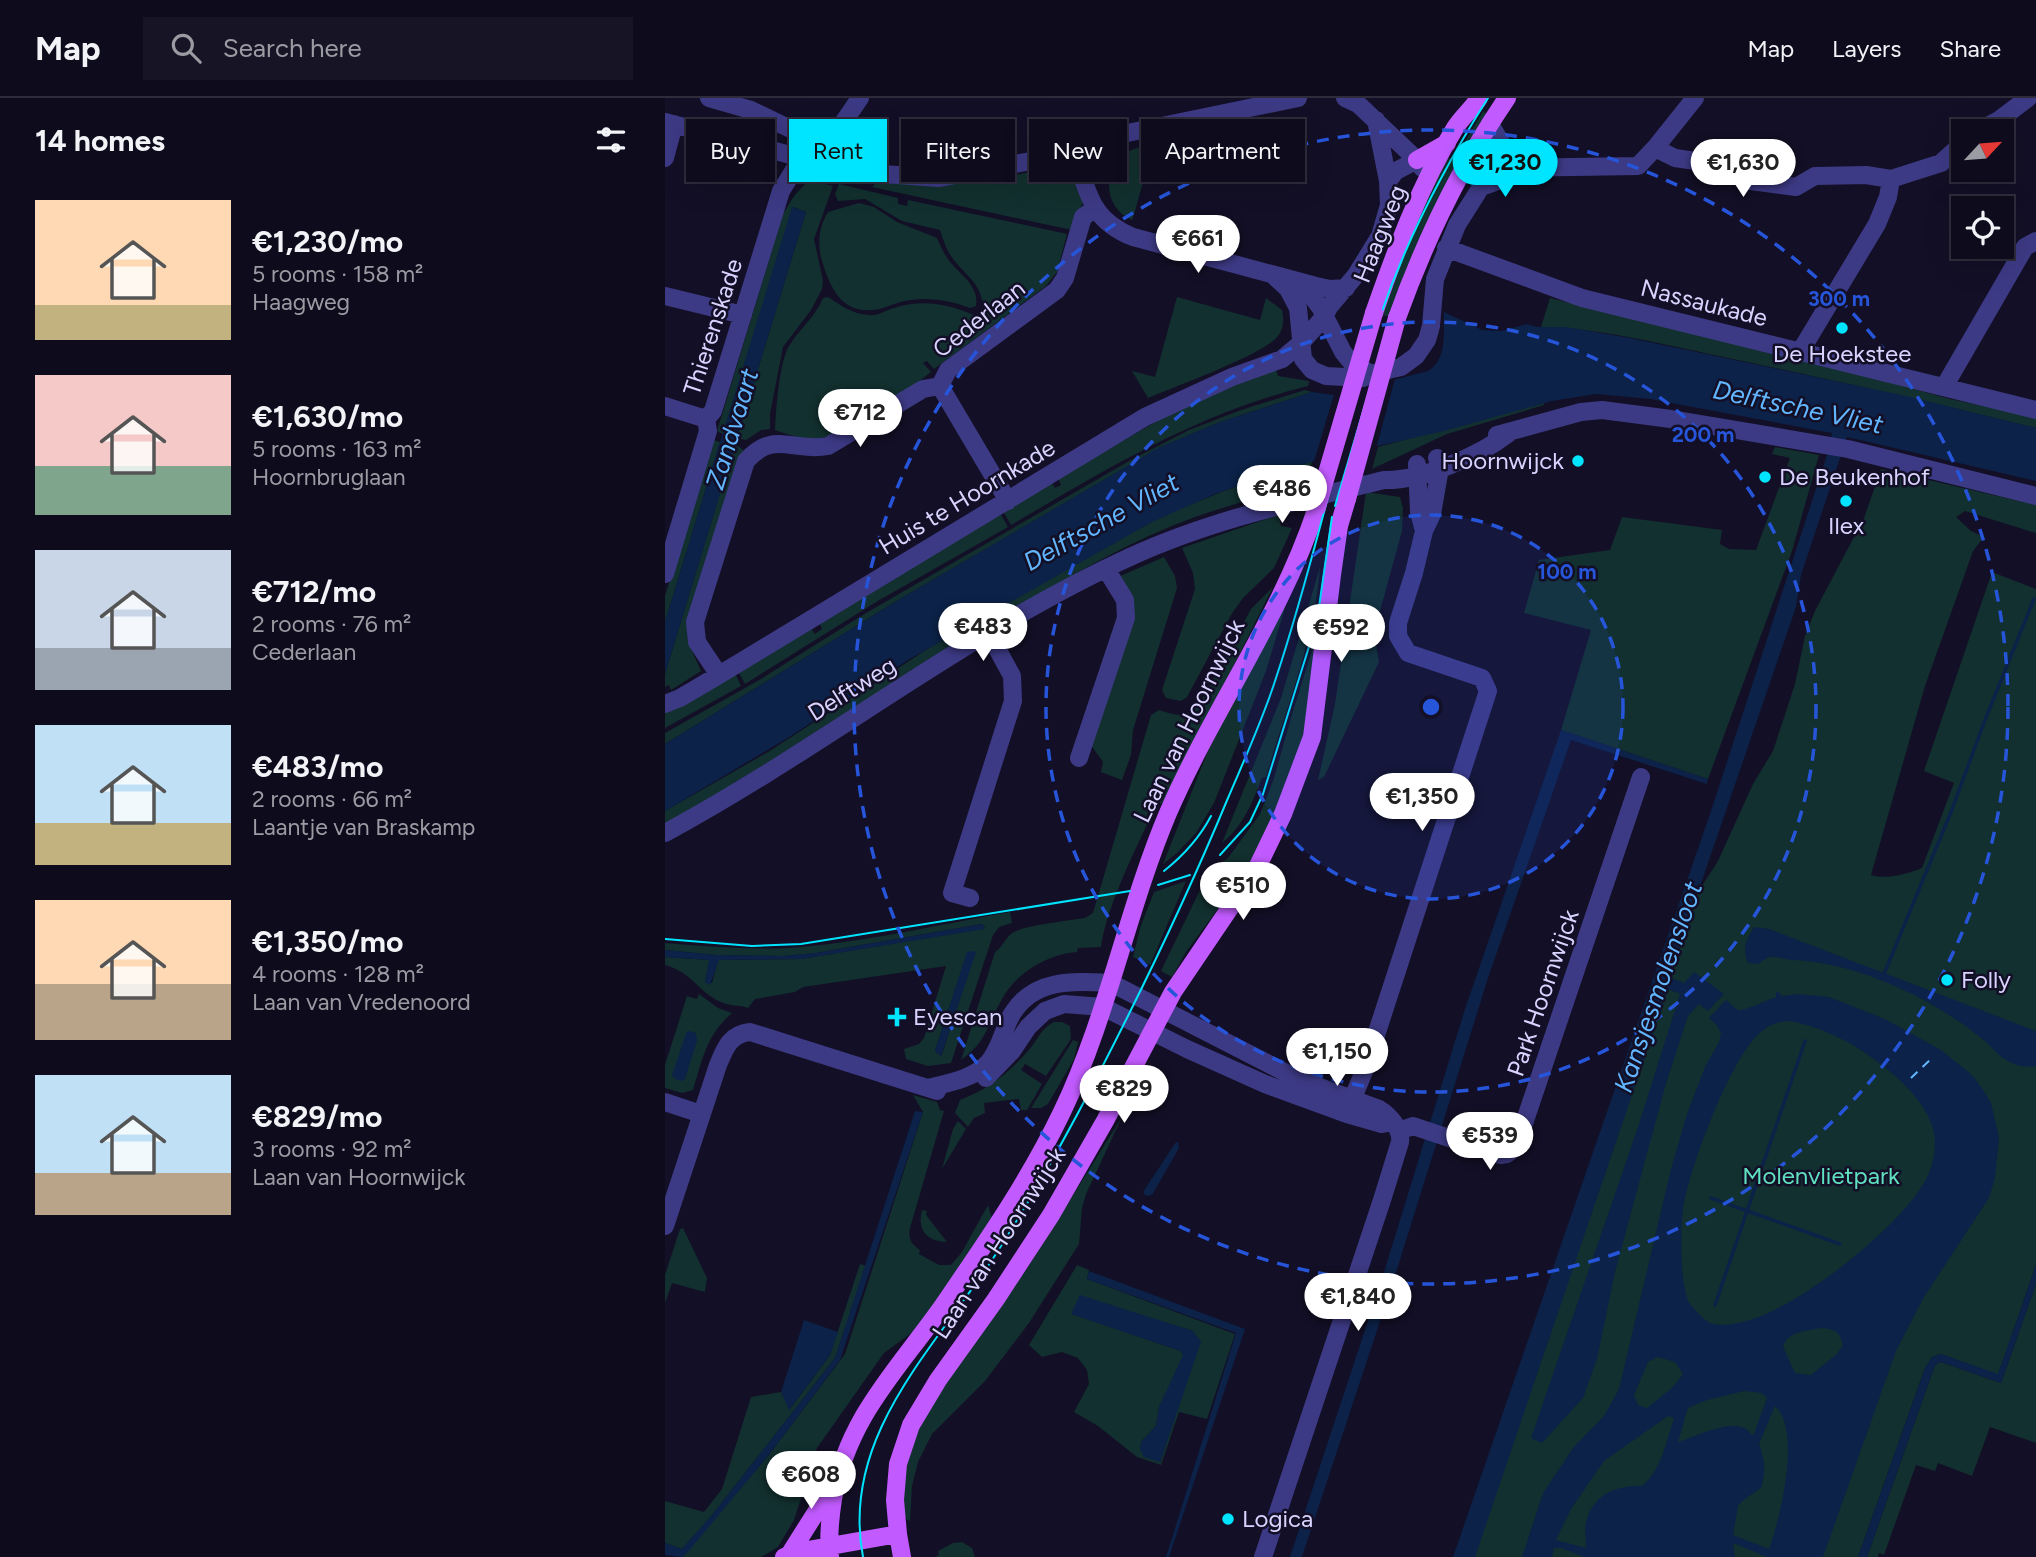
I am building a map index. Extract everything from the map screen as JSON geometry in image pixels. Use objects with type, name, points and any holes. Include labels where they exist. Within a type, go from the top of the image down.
[{"type":"main road","name":"Haagweg","points":[[1317,507],[1374,313],[1410,221],[1447,143],[1479,98]]},
{"type":"main road","name":"Haagweg","points":[[1347,499],[1397,318],[1434,224],[1474,150],[1507,98]]},
{"type":"main road","points":[[1417,160],[1447,143]]},
{"type":"main road","name":"Laan van Hoornwijck","points":[[902,1557],[895,1500],[898,1464],[911,1425],[938,1380],[1051,1215],[1188,967],[1257,868],[1283,814],[1312,737],[1339,526],[1347,499]]},
{"type":"main road","name":"Laan van Hoornwijck","points":[[829,1552],[829,1518],[837,1480],[846,1449],[860,1418],[939,1310],[1023,1182],[1061,1113],[1103,1007],[1152,853],[1170,810],[1290,579],[1317,507]]},
{"type":"main road","points":[[787,1556],[837,1480]]},
{"type":"main road","points":[[787,1556],[829,1552],[898,1534]]},
{"type":"street","points":[[709,98],[751,110],[789,128]]},
{"type":"street","name":"Thierenskade","points":[[846,119],[860,98]]},
{"type":"street","points":[[1127,133],[1298,98]]},
{"type":"street","name":"Haagweg","points":[[1458,125],[1464,98]]},
{"type":"street","points":[[1474,150],[1506,159],[1638,166],[1695,98]]},
{"type":"street","points":[[2000,119],[2028,98]]},
{"type":"street","points":[[1354,100],[1417,160],[1428,181]]},
{"type":"street","name":"Haagweg","points":[[1300,344],[1346,288],[1380,236],[1389,205],[1388,181],[1376,120]]},
{"type":"street","points":[[665,158],[670,123]]},
{"type":"street","points":[[775,134],[780,124]]},
{"type":"street","points":[[1274,276],[1288,289],[1298,307],[1303,359],[1311,370],[1326,376],[1363,378],[1401,367],[1416,356],[1427,340],[1431,326],[1435,279],[1446,248],[1481,187],[1505,176],[1506,159],[1490,124]]},
{"type":"street","points":[[1655,148],[1675,158],[1730,166],[1743,180],[1796,187],[1815,176],[1866,175],[1891,179],[1941,163],[1951,154]]},
{"type":"street","name":"Haagweg","points":[[1388,181],[1396,172],[1417,160]]},
{"type":"street","points":[[887,174],[939,178],[1029,161]]},
{"type":"street","name":"Thierenskade","points":[[665,574],[708,431],[706,419],[713,411],[781,191],[789,178]]},
{"type":"street","points":[[1800,352],[1877,224],[1888,197],[1891,179]]},
{"type":"street","points":[[1083,182],[1088,199],[1115,230],[1274,276],[1330,289],[1346,288]]},
{"type":"street","points":[[1093,182],[1096,208]]},
{"type":"street","name":"Cederlaan","points":[[719,675],[697,642],[695,622],[747,461],[756,450],[773,442],[812,449],[828,446],[923,389],[940,386],[948,370],[1056,290],[1065,278],[1083,217],[1096,208]]},
{"type":"street","points":[[1944,387],[2025,247],[2036,240]]},
{"type":"street","name":"Nassaukade","points":[[1446,248],[1582,298],[2036,410]]},
{"type":"street","points":[[1301,282],[1317,303],[1343,352],[1351,362],[1371,374]]},
{"type":"street","points":[[665,296],[743,316]]},
{"type":"street","name":"Huis te Hoornkade","points":[[665,704],[719,675],[1145,417],[1232,377],[1282,359],[1300,344]]},
{"type":"street","points":[[940,386],[1008,501]]},
{"type":"street","points":[[665,406],[706,419]]},
{"type":"street","name":"Delftweg","points":[[665,832],[728,798],[988,632],[1133,556],[1248,514],[1384,480],[1394,472],[1418,469],[1490,447],[1509,433],[1542,421],[1581,412],[1602,411],[1685,421],[1848,449],[2036,496]]},
{"type":"street","points":[[1350,1106],[1488,691],[1482,678],[1408,653],[1398,636],[1398,623],[1424,531],[1432,514],[1438,462]]},
{"type":"street","points":[[1418,469],[1419,512],[1424,531]]},
{"type":"street","points":[[1079,758],[1126,618],[1125,600],[1106,569]]},
{"type":"street","points":[[971,898],[952,893],[1013,701],[1012,676],[988,632]]},
{"type":"street","name":"Park Hoornwijck","points":[[1350,1106],[1382,1124],[1421,1129],[1500,1155],[1510,1153],[1516,1147],[1641,777]]},
{"type":"street","points":[[928,1088],[965,1078],[988,1063],[1013,1013],[1028,997],[1050,984],[1076,981],[1111,983],[1350,1106]]},
{"type":"street","points":[[665,1226],[726,1045],[733,1037],[750,1031],[928,1088],[949,1092],[981,1082],[996,1070],[1028,1027],[1045,1011],[1064,1004],[1103,1007],[1265,1084],[1350,1106]]},
{"type":"street","points":[[665,1102],[701,1114]]},
{"type":"street","points":[[1263,1557],[1401,1142],[1395,1127]]},
{"type":"green space","points":[[1483,111],[1490,116],[1394,318],[1378,314],[1442,162],[1448,158],[1454,160]]},
{"type":"green space","points":[[1141,147],[1143,182],[1132,220],[1116,207],[1109,189],[1110,182],[1127,182],[1127,152]]},
{"type":"green space","points":[[1029,172],[1029,182],[1076,182],[1084,200],[1072,230],[872,187],[877,182],[901,180],[1015,182],[1015,175]]},
{"type":"green space","points":[[807,182],[833,186],[814,239],[823,281],[822,289],[811,310],[783,347],[770,414],[770,429],[761,430],[746,440],[737,438],[806,212],[793,207],[723,434],[717,431],[783,214]]},
{"type":"green space","points":[[839,184],[898,198],[898,204],[907,206],[908,200],[1067,234],[1057,272],[1046,286],[934,369],[927,361],[923,363],[931,372],[917,383],[826,437],[806,439],[775,430],[779,388],[782,365],[788,348],[823,298],[828,297],[852,311],[871,315],[905,305],[927,303],[949,306],[980,318],[985,315],[981,295],[949,253],[940,230],[902,221],[865,199],[838,201],[835,194]]},
{"type":"green space","points":[[859,203],[874,207],[897,222],[937,238],[949,260],[972,287],[976,306],[970,308],[941,300],[919,299],[868,310],[858,309],[842,300],[831,284],[823,264],[819,244],[820,231],[828,212]]},
{"type":"green space","points":[[1177,297],[1260,320],[1266,298],[1282,310],[1282,327],[1278,336],[1256,352],[1148,398],[1132,371],[1155,377]]},
{"type":"green space","points":[[1550,298],[1950,399],[2036,417],[2036,428],[1878,390],[1653,342],[1586,330],[1541,327]]},
{"type":"green space","points":[[1276,369],[1278,376],[1309,381],[1308,386],[1267,398],[1191,427],[1119,463],[1011,525],[1003,511],[1052,483],[1055,488],[1061,485],[1058,478],[1180,408],[1254,373]]},
{"type":"green space","points":[[1305,390],[1312,392],[1220,422],[1159,448],[900,599],[665,744],[665,733],[1129,461],[1189,430]]},
{"type":"green space","points":[[1544,403],[1447,434],[1372,469],[1378,447]]},
{"type":"green space","points":[[713,440],[720,442],[665,622],[665,596]]},
{"type":"green space","points":[[735,444],[746,452],[687,630],[688,642],[701,671],[671,690],[669,685],[665,687],[665,674]]},
{"type":"green space","points":[[1775,447],[1819,455],[1792,551],[1708,779],[1561,730],[1591,630],[1524,613],[1539,560],[1610,550],[1622,517],[1722,530],[1720,544],[1729,549],[1756,550],[1790,458],[1772,454]]},
{"type":"green space","points":[[1312,461],[1307,485],[1195,517],[1108,556],[1025,603],[665,825],[665,811],[768,752],[940,641],[1162,516],[1234,487]]},
{"type":"green space","name":"Molenvlietpark","points":[[1881,469],[2036,505],[2036,533],[1965,511],[1956,517],[1971,531],[1984,537],[1973,551],[1925,686],[1871,875],[1897,876],[1922,868],[1954,783],[1924,771],[1992,572],[2036,589],[2036,1265],[1998,1375],[1941,1354],[1932,1357],[1925,1368],[1858,1557],[1471,1557],[1687,910],[1692,909],[1698,892],[1718,861],[1753,784],[1773,751],[1795,684],[1805,636],[1815,611],[1864,518]]},
{"type":"green space","points":[[1366,492],[1400,497],[1403,508],[1402,531],[1374,633],[1379,662],[1324,777],[1318,780],[1335,704]]},
{"type":"green space","points":[[1000,513],[1008,527],[876,602],[745,684],[738,671],[810,627],[815,634],[822,629],[819,622]]},
{"type":"green space","points":[[1278,515],[1281,526],[1292,528],[1274,568],[1243,598],[1231,615],[1187,697],[1181,701],[1166,698],[1162,690],[1195,589],[1193,573],[1182,548]]},
{"type":"green space","points":[[1164,557],[1175,576],[1177,588],[1133,730],[1131,755],[1122,780],[1101,772],[1103,762],[1091,745],[1130,619],[1118,577]]},
{"type":"green space","points":[[1320,567],[1306,647],[1266,777],[1262,778],[1242,821],[1222,843],[1281,698]]},
{"type":"green space","points":[[1273,587],[1167,799],[1154,809],[1109,913],[1101,947],[1078,948],[1077,952],[1044,961],[1024,973],[1002,999],[976,1047],[961,1060],[995,952],[1008,937],[1027,928],[1085,918],[1093,913],[1151,715],[1159,710],[1177,715],[1185,714],[1200,703],[1251,609]]},
{"type":"green space","points":[[1290,591],[1266,671],[1214,803],[1196,833],[1163,864],[1208,751]]},
{"type":"green space","points":[[1320,625],[1322,629],[1301,751],[1263,843],[1243,875],[1186,952],[1172,977],[1161,971],[1209,871],[1228,858],[1260,814],[1274,778]]},
{"type":"green space","points":[[735,673],[741,686],[665,728],[665,708]]},
{"type":"green space","points":[[1186,881],[1150,965],[1133,957],[1140,928],[1154,892]]},
{"type":"green space","points":[[1010,912],[1012,923],[999,927],[993,935],[951,1063],[928,1066],[906,1059],[904,1049],[919,1044],[924,1038],[946,966],[803,987],[795,992],[755,999],[748,1008],[713,998],[682,972],[665,965],[665,957],[710,960],[705,982],[712,983],[718,960],[801,959],[985,928],[982,924],[816,953],[784,956],[716,955],[665,950],[665,943],[742,948],[816,946]],"holes":[[[975,952],[941,1056],[935,1051],[967,953]]]},
{"type":"green space","points":[[699,994],[718,1008],[732,1013],[711,1039],[693,1090],[682,1093],[665,1088],[665,1065],[687,996],[697,999]]},
{"type":"green space","points":[[1054,1022],[1070,1026],[1071,1039],[1046,1076],[1025,1064],[1021,1070],[1042,1084],[1027,1110],[1021,1110],[1019,1099],[984,1103],[985,1113],[974,1118],[968,1127],[955,1113],[960,1100],[1005,1074],[1028,1051],[1045,1028]]},
{"type":"green space","points":[[1073,1040],[1078,1042],[1074,1059],[1048,1104],[1041,1108],[1031,1108]]},
{"type":"green space","points":[[913,1095],[937,1102],[940,1110],[944,1111],[910,1228],[912,1243],[920,1250],[919,1254],[939,1265],[951,1265],[962,1252],[988,1205],[993,1222],[925,1323],[884,1353],[817,1448],[794,1520],[778,1547],[761,1557],[682,1557],[768,1456],[845,1354],[923,1112]]},
{"type":"green space","points":[[1122,1117],[1086,1194],[1079,1244],[1029,1323],[985,1381],[932,1434],[918,1462],[912,1486],[910,1521],[906,1519],[901,1510],[909,1441],[932,1402],[1028,1267]]},
{"type":"green space","points":[[958,1121],[966,1129],[942,1169],[953,1129]]},
{"type":"green space","points":[[922,1210],[927,1211],[926,1215],[947,1242],[929,1237],[925,1233],[921,1223]]},
{"type":"green space","points":[[683,1228],[707,1278],[705,1292],[672,1283],[665,1303],[665,1275],[680,1229]]},
{"type":"green space","points":[[860,1264],[866,1266],[835,1358],[712,1515],[682,1549],[665,1543],[665,1501],[704,1512],[722,1489],[751,1397],[781,1392],[790,1409],[830,1355]]},
{"type":"green space","points":[[1077,1265],[1089,1270],[1087,1279],[1235,1334],[1207,1419],[1179,1412],[1161,1465],[1137,1457],[1098,1426],[1074,1412],[1089,1384],[1087,1370],[1078,1358],[1062,1352],[1042,1357],[1029,1345]],"holes":[[[1080,1296],[1193,1331],[1174,1419],[1160,1462],[1141,1442],[1156,1426],[1159,1407],[1184,1356],[1181,1351],[1072,1314]]]},
{"type":"green space","points":[[2036,1284],[2036,1443],[1990,1427],[1972,1476],[1938,1463],[1935,1471],[1916,1465],[1884,1555],[1879,1553],[1878,1557],[1867,1557],[1935,1365],[1941,1362],[2001,1383]]},
{"type":"green space","points":[[962,1542],[972,1548],[975,1557],[935,1557],[939,1555],[938,1551],[953,1543]]},
{"type":"water","name":"Zandvaart","points":[[792,207],[806,212],[665,674],[665,622]]},
{"type":"water","points":[[1444,312],[1482,330],[1501,331],[1527,324],[1537,327],[1566,327],[1630,338],[1906,396],[2036,428],[2036,481],[1847,437],[1801,575],[1796,607],[1671,978],[1684,983],[1694,972],[1724,994],[1708,1011],[1699,1004],[1688,1016],[1665,1087],[1615,1272],[1597,1359],[1583,1398],[1542,1443],[1531,1438],[1638,1127],[1680,994],[1668,989],[1475,1557],[1453,1557],[1710,814],[1832,433],[1650,399],[1596,394],[1552,401],[1282,471],[1215,494],[1152,522],[908,660],[786,739],[665,811],[665,744],[900,599],[1158,448],[1220,422],[1312,392],[1334,395],[1428,371],[1439,360],[1442,352]]},
{"type":"water","points":[[1561,730],[1708,779],[1707,784],[1571,740],[1489,975],[1394,1279],[1302,1557],[1290,1557],[1384,1272],[1465,1009]]},
{"type":"water","points":[[982,924],[985,929],[801,959],[719,960],[710,985],[705,982],[709,960],[665,957],[665,950],[716,955],[784,956],[816,953]]},
{"type":"water","points":[[1754,927],[1769,929],[2036,1031],[2036,1066],[2013,1064],[1977,1034],[1941,1010],[1884,981],[1809,961],[1775,957],[1758,964],[1748,963],[1746,945]]},
{"type":"water","points":[[967,952],[976,952],[941,1056],[935,1051]]},
{"type":"water","points":[[1776,992],[1779,992],[1781,996],[1798,994],[1829,997],[1885,1019],[1941,1050],[1972,1075],[1991,1103],[1999,1137],[1995,1178],[1989,1198],[1924,1297],[1896,1351],[1823,1557],[1767,1557],[1733,1543],[1735,1557],[1584,1557],[1562,1548],[1554,1548],[1552,1557],[1522,1557],[1543,1493],[1573,1448],[1604,1416],[1619,1389],[1671,1169],[1687,1114],[1705,1067],[1719,1042],[1721,1033],[1709,1018],[1726,1000],[1741,1010],[1776,997]],"holes":[[[1790,1021],[1842,1039],[1877,1061],[1896,1077],[1920,1102],[1931,1123],[1935,1144],[1933,1162],[1923,1184],[1905,1208],[1883,1231],[1827,1277],[1766,1314],[1738,1323],[1714,1324],[1703,1318],[1690,1304],[1684,1286],[1681,1231],[1683,1210],[1693,1169],[1724,1089],[1749,1045],[1761,1032],[1778,1023]],[[1821,1328],[1833,1330],[1843,1345],[1837,1354],[1811,1375],[1795,1373],[1783,1347],[1789,1338]],[[1658,1357],[1675,1362],[1683,1374],[1673,1387],[1647,1408],[1638,1405],[1634,1395],[1648,1362]],[[1744,1391],[1761,1393],[1767,1398],[1753,1436],[1745,1428],[1729,1426],[1678,1442],[1688,1408],[1707,1400]],[[1775,1406],[1783,1418],[1788,1454],[1783,1497],[1769,1549],[1733,1535],[1738,1506],[1761,1488],[1764,1460],[1759,1444]],[[1668,1416],[1674,1418],[1663,1455],[1649,1479],[1642,1486],[1607,1493],[1590,1511],[1586,1521],[1586,1548],[1556,1540],[1571,1509],[1604,1461]]]},
{"type":"water","points":[[686,1033],[696,1033],[697,1041],[685,1079],[681,1081],[672,1075]]},
{"type":"water","points":[[915,1111],[923,1112],[840,1360],[768,1456],[687,1553],[682,1557],[665,1555],[665,1543],[682,1549],[712,1515],[835,1358]]},
{"type":"water","points":[[1176,1142],[1179,1148],[1152,1195],[1146,1196],[1143,1192]]},
{"type":"water","points":[[2036,1265],[2036,1284],[2001,1383],[1941,1362],[1935,1365],[1867,1557],[1858,1557],[1925,1368],[1932,1357],[1941,1354],[1998,1374]]},
{"type":"water","points":[[1089,1271],[1245,1329],[1169,1557],[1166,1557],[1236,1333],[1087,1279]]},
{"type":"water","points":[[1080,1295],[1193,1331],[1201,1342],[1160,1462],[1144,1457],[1140,1449],[1141,1442],[1156,1426],[1159,1407],[1183,1355],[1181,1351],[1071,1314]]},
{"type":"water","points":[[804,1320],[838,1332],[830,1355],[789,1410],[781,1392]]},
{"type":"pier","points":[[1396,375],[1376,449],[1313,465],[1335,391]]},
{"type":"waterway","points":[[1884,974],[2034,599]]},
{"type":"waterway","points":[[1715,1305],[1805,1041]]},
{"type":"waterway","points":[[1711,1198],[1840,1244]]},
{"type":"ferry route","points":[[1911,1078],[1933,1057]]},
{"type":"tram line","points":[[863,1557],[860,1513],[865,1472],[879,1434],[897,1397],[994,1257],[1061,1144],[1150,972],[1213,833],[1260,723],[1276,678],[1304,588],[1366,359],[1391,286],[1428,203],[1488,98]]},
{"type":"tram line","points":[[1335,506],[1388,328]]},
{"type":"tram line","points":[[1220,855],[1250,822],[1263,794],[1317,621],[1332,517]]},
{"type":"tram line","points":[[1164,871],[1191,846],[1211,816]]},
{"type":"tram line","points":[[1158,885],[1190,875]]},
{"type":"tram line","points":[[665,939],[752,946],[801,944],[1130,891]]},
{"type":"place","name":"De Hoekstee","points":[[1842,328]]},
{"type":"place","name":"Hoornwijck","points":[[1578,461]]},
{"type":"place","name":"De Beukenhof","points":[[1765,477]]},
{"type":"place","name":"Ilex","points":[[1846,501]]},
{"type":"place","name":"Folly","points":[[1947,980]]},
{"type":"place","name":"Eyescan","points":[[897,1017]]},
{"type":"place","name":"Logica","points":[[1228,1519]]},
{"type":"water label","name":"Delftsche Vliet","points":[[1798,407]]},
{"type":"water label","name":"Delftsche Vliet","points":[[1101,522]]},
{"type":"water label","name":"Kansjesmolensloot","points":[[1658,987]]}]
